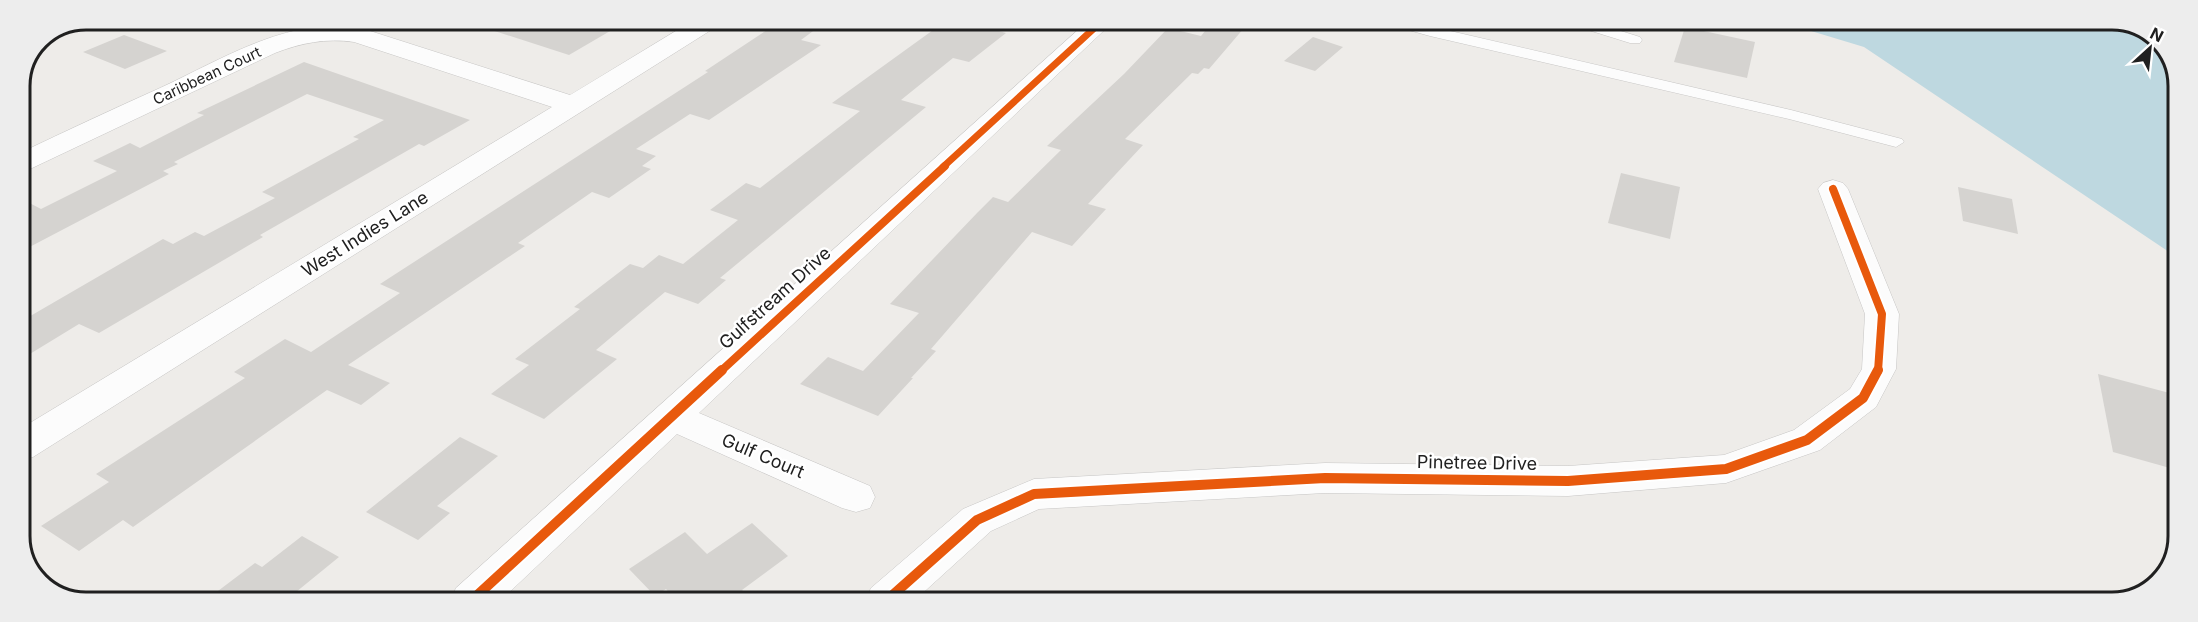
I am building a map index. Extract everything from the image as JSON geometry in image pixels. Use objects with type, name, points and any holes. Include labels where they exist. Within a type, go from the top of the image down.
[{"type":"street","name":"West Indies Lane","points":[[30,441],[695,30]]},
{"type":"street","name":"Gulfstream Drive","points":[[481,592],[1083,30]]},
{"type":"street","name":"Caribbean Court","points":[[30,158],[266,48],[304,34],[324,32],[358,35],[573,105]]},
{"type":"street","name":"Pinetree Drive","points":[[896,592],[977,520],[1034,494],[1325,478],[1580,480],[1726,469],[1807,441],[1863,398],[1879,369],[1882,314],[1833,189]]},
{"type":"street","name":"Gulf Court","points":[[670,416],[856,497]]},
{"type":"lane","points":[[1423,30],[1779,112],[1896,142]]},
{"type":"lane","points":[[1603,30],[1635,40]]},
{"type":"water","points":[[1808,30],[2119,30],[2133,34],[2149,44],[2164,65],[2168,83],[2168,251],[1864,47]]},
{"type":"building","points":[[491,30],[612,30],[569,55]]},
{"type":"building","points":[[767,30],[814,30],[801,40],[821,45],[709,120],[690,114],[636,149],[656,156],[642,166],[651,169],[609,198],[592,192],[518,243],[525,246],[348,365],[390,383],[361,405],[327,390],[133,527],[123,520],[79,551],[41,526],[109,482],[96,474],[245,378],[234,372],[285,339],[311,352],[400,293],[380,284],[708,72],[705,71]]},
{"type":"building","points":[[933,30],[995,30],[1006,33],[969,62],[953,58],[901,100],[926,107],[720,278],[726,280],[698,304],[665,292],[596,350],[617,359],[544,419],[491,394],[529,365],[515,359],[580,309],[574,307],[630,264],[643,268],[659,255],[683,264],[738,220],[710,210],[746,183],[760,188],[860,111],[832,103]]},
{"type":"building","points":[[1166,30],[1201,36],[1206,30],[1242,30],[1209,69],[1204,68],[1198,74],[1192,73],[1125,139],[1143,145],[1088,204],[1106,209],[1072,246],[1032,232],[931,349],[936,351],[878,416],[800,384],[828,357],[863,371],[919,313],[890,304],[993,197],[1008,202],[1061,150],[1047,146],[1124,74]]},
{"type":"building","points":[[1684,30],[1699,30],[1755,42],[1747,78],[1674,62]]},
{"type":"building","points":[[124,35],[167,51],[125,69],[83,52]]},
{"type":"building","points":[[1313,37],[1343,47],[1315,71],[1284,61]]},
{"type":"building","points":[[304,62],[470,120],[424,146],[419,144],[260,235],[263,237],[99,333],[79,324],[30,354],[30,316],[163,239],[173,244],[195,232],[204,236],[275,198],[262,192],[359,139],[353,137],[384,120],[307,94],[174,162],[178,164],[163,171],[169,174],[30,247],[30,203],[41,209],[117,171],[93,161],[130,143],[140,148],[204,115],[197,113]]},
{"type":"building","points":[[1621,173],[1680,187],[1670,239],[1608,223]]},
{"type":"building","points":[[1958,187],[2012,199],[2018,234],[1963,221]]},
{"type":"building","points":[[2098,374],[2168,393],[2168,467],[2113,452]]},
{"type":"building","points":[[460,437],[498,456],[437,506],[450,513],[418,540],[366,512]]},
{"type":"building","points":[[752,523],[788,556],[742,590],[744,592],[669,592],[666,589],[661,592],[651,592],[629,569],[685,532],[707,554]]},
{"type":"building","points":[[302,536],[339,557],[296,592],[217,592],[255,563],[262,567]]},
{"type":"cycle path","points":[[481,592],[1092,30]]},
{"type":"cycle path","points":[[896,592],[977,520],[1034,494],[1325,478],[1568,481],[1726,469],[1807,440],[1863,398],[1879,369],[1882,314],[1833,189]]}]
